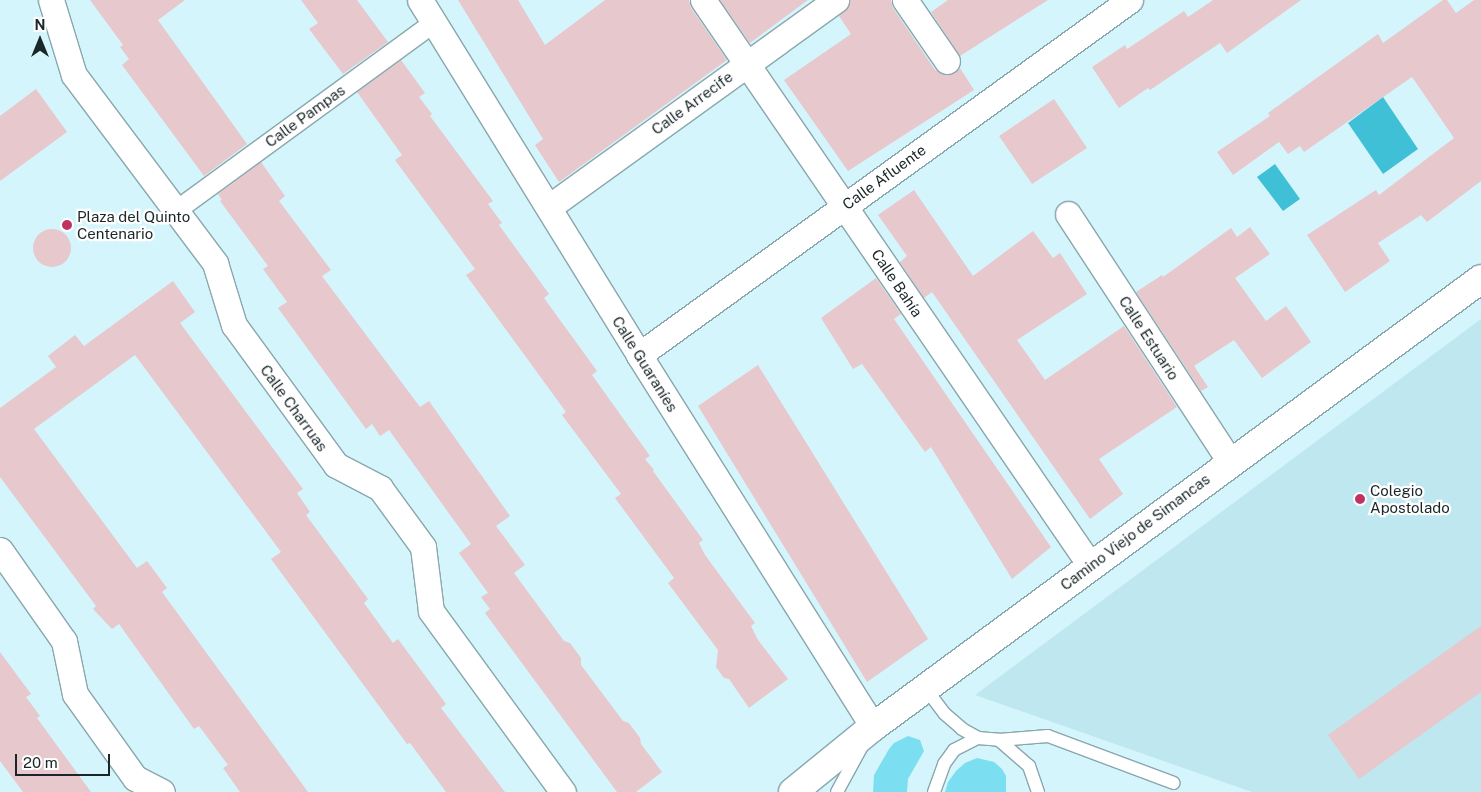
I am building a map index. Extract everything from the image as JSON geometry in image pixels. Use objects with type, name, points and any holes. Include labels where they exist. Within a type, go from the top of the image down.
[{"type":"main road","name":"Camino Viejo de Simancas","points":[[793,792],[873,727],[1090,565],[1481,279]]},
{"type":"street","name":"Calle Charruas","points":[[51,0],[74,75],[214,263],[234,325],[336,465],[380,488],[423,547],[431,611],[563,792]]},
{"type":"street","name":"Calle Guaraníes","points":[[420,0],[639,355],[873,727]]},
{"type":"street","name":"Calle Bahía","points":[[703,0],[1090,565]]},
{"type":"street","name":"Calle Arrecife","points":[[549,207],[836,0]]},
{"type":"street","points":[[906,0],[947,61]]},
{"type":"street","name":"Calle Afluente","points":[[639,355],[1130,0]]},
{"type":"street","name":"Calle Pampas","points":[[176,210],[434,22]]},
{"type":"street","name":"Calle Estuario","points":[[1068,214],[1230,462]]},
{"type":"street","points":[[0,550],[64,641],[74,694],[135,778],[162,792]]},
{"type":"lane","points":[[926,689],[946,714],[962,729],[978,738],[999,740],[1048,736],[1174,783]]},
{"type":"lane","points":[[837,792],[873,727]]},
{"type":"lane","points":[[934,792],[944,764],[954,750],[978,738]]},
{"type":"lane","points":[[999,740],[1029,766],[1038,792]]},
{"type":"shaded area","points":[[1383,97],[1418,149],[1383,174],[1348,123]]},
{"type":"shaded area","points":[[1275,164],[1300,199],[1283,211],[1257,177]]},
{"type":"shaded area","name":"Colegio Apostolado","points":[[1481,319],[1481,792],[1252,792],[975,695]]},
{"type":"shaded area","points":[[908,736],[920,740],[924,751],[908,779],[907,792],[873,792],[874,775],[889,749],[894,743]]},
{"type":"shaded area","points":[[977,758],[994,762],[1002,769],[1006,776],[1006,792],[945,792],[948,782],[956,771],[965,763]]},
{"type":"building","points":[[90,0],[185,0],[158,20],[247,144],[204,176],[122,65],[129,59],[120,47],[123,45]]},
{"type":"building","points":[[301,0],[357,0],[388,42],[343,74],[309,29],[318,23]]},
{"type":"building","points":[[458,0],[518,0],[545,45],[605,0],[689,0],[691,8],[727,60],[559,182],[535,145],[543,139]]},
{"type":"building","points":[[720,0],[808,0],[750,43]]},
{"type":"building","points":[[850,0],[891,0],[893,8],[935,70],[948,75],[955,73],[960,68],[974,90],[848,171],[784,80],[851,34],[839,16],[849,6]]},
{"type":"building","points":[[948,0],[1048,0],[960,56],[931,12]]},
{"type":"building","points":[[1213,0],[1301,0],[1227,53],[1220,43],[1150,90],[1148,88],[1119,108],[1092,67],[1125,45],[1127,49],[1184,11],[1188,17]]},
{"type":"building","points":[[1443,0],[1447,0],[1456,13],[1474,0],[1481,0],[1481,181],[1427,222],[1421,215],[1378,243],[1390,261],[1345,292],[1307,235],[1376,190],[1379,195],[1454,138],[1412,77],[1304,152],[1300,146],[1288,154],[1279,142],[1233,175],[1217,152],[1270,116],[1268,113],[1378,34],[1383,43]]},
{"type":"building","points":[[401,60],[425,93],[419,97],[432,114],[430,116],[493,201],[488,204],[502,223],[499,225],[549,294],[544,298],[597,371],[592,375],[650,456],[645,459],[703,540],[699,543],[705,555],[755,623],[751,626],[758,640],[788,679],[749,708],[729,679],[724,678],[716,667],[718,650],[668,583],[674,578],[615,498],[621,494],[562,415],[566,412],[466,275],[475,269],[395,160],[402,155],[357,92]]},
{"type":"building","points":[[36,89],[67,132],[0,181],[0,116]]},
{"type":"building","points":[[1054,99],[1087,148],[1032,184],[999,136]]},
{"type":"building","points":[[261,162],[285,196],[279,201],[331,270],[322,276],[420,407],[429,401],[510,516],[496,526],[525,565],[514,573],[564,641],[570,643],[581,658],[581,665],[623,721],[629,723],[640,738],[641,744],[662,772],[636,792],[617,792],[485,613],[490,609],[481,597],[488,593],[459,553],[471,544],[389,430],[380,436],[372,424],[366,429],[278,308],[287,302],[263,269],[268,266],[220,201],[222,200],[218,194]]},
{"type":"building","points":[[914,190],[973,276],[1033,231],[1053,258],[1060,253],[1087,294],[1017,340],[1045,380],[1124,326],[1177,407],[1099,459],[1123,494],[1090,519],[932,292],[924,298],[900,262],[907,256],[878,215]]},
{"type":"building","points":[[1250,227],[1270,254],[1235,278],[1266,321],[1286,306],[1311,342],[1262,378],[1234,340],[1194,366],[1208,387],[1201,391],[1136,292],[1162,275],[1163,277],[1231,228],[1237,237]]},
{"type":"building","points":[[52,229],[59,230],[65,235],[70,241],[70,255],[65,261],[59,266],[52,267],[45,266],[39,261],[34,255],[33,248],[34,241],[39,235],[45,230]]},
{"type":"building","points":[[876,278],[901,314],[894,319],[1051,547],[1012,579],[931,447],[925,452],[862,364],[853,369],[821,318]]},
{"type":"building","points":[[173,281],[195,312],[180,323],[303,489],[297,493],[310,512],[306,515],[368,599],[364,603],[393,643],[398,639],[446,704],[441,708],[505,792],[446,792],[410,743],[407,744],[271,559],[281,552],[135,355],[34,429],[137,568],[147,561],[167,588],[162,592],[308,792],[240,792],[223,768],[228,765],[199,726],[194,729],[119,624],[112,629],[93,609],[96,606],[0,477],[0,408],[56,367],[48,356],[75,335],[84,346]]},
{"type":"building","points":[[758,365],[928,639],[867,682],[698,406]]},
{"type":"building","points":[[1481,626],[1481,692],[1359,779],[1328,735]]},
{"type":"building","points":[[0,652],[31,694],[26,697],[40,716],[37,718],[91,792],[23,792],[0,761]]},
{"type":"place","name":"Plaza del Quinto Centenario","points":[[67,225]]},
{"type":"place","name":"Colegio Apostolado","points":[[1360,499]]}]
